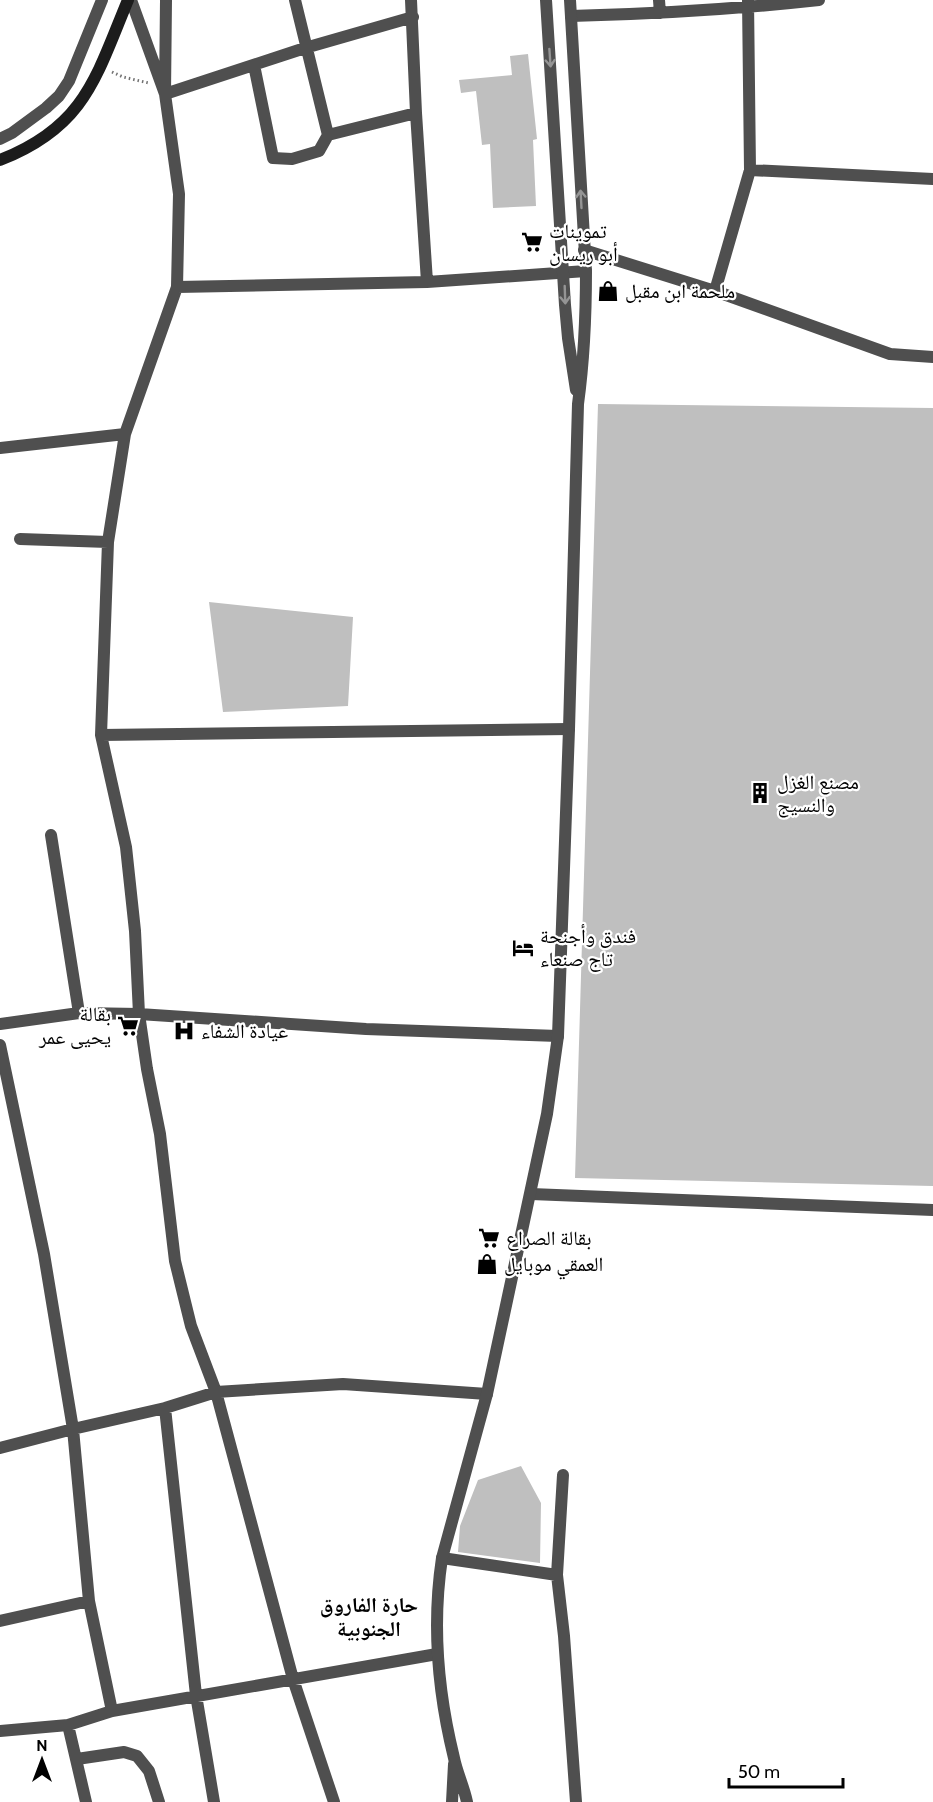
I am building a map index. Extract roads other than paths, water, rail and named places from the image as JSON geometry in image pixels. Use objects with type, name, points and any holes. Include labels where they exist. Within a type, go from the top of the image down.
[{"type":"main road","points":[[0,160],[38,142],[72,114],[97,77],[129,0]]},
{"type":"street","points":[[0,139],[12,133],[59,96],[69,81],[102,0]]},
{"type":"street","points":[[129,0],[165,94]]},
{"type":"street","points":[[166,0],[165,94],[179,194],[177,287],[125,434],[108,542],[101,735],[126,847],[135,931],[139,1014],[160,1134],[175,1261],[190,1326],[216,1392],[293,1679],[334,1802]]},
{"type":"street","points":[[254,65],[273,158],[292,159],[319,151],[328,135],[295,0]]},
{"type":"street","points":[[411,0],[427,282]]},
{"type":"street","points":[[546,0],[568,338],[578,404]]},
{"type":"street","points":[[467,1802],[454,1760],[437,1653],[437,1607],[442,1558],[487,1394],[547,1114],[558,1036],[578,404],[585,338],[586,271],[570,0]]},
{"type":"street","points":[[659,0],[660,13]]},
{"type":"street","points":[[571,16],[660,13],[819,0]]},
{"type":"street","points":[[715,291],[750,170],[748,4]]},
{"type":"street","points":[[165,94],[305,48],[413,17]]},
{"type":"street","points":[[328,135],[416,113]]},
{"type":"street","points":[[750,170],[933,179]]},
{"type":"street","points":[[584,250],[715,291],[890,354],[933,357]]},
{"type":"street","points":[[177,287],[427,282],[586,271]]},
{"type":"street","points":[[0,448],[125,434]]},
{"type":"street","points":[[20,539],[108,542]]},
{"type":"street","points":[[101,735],[569,729]]},
{"type":"street","points":[[51,835],[79,1013]]},
{"type":"street","points":[[0,1023],[79,1013],[139,1014],[366,1029],[558,1036]]},
{"type":"street","points":[[0,1045],[44,1254],[72,1429],[89,1601],[112,1711]]},
{"type":"street","points":[[531,1194],[933,1210]]},
{"type":"street","points":[[0,1448],[165,1408],[216,1392],[343,1384],[487,1394]]},
{"type":"street","points":[[165,1408],[196,1695],[214,1802]]},
{"type":"street","points":[[563,1475],[557,1575],[564,1636],[576,1802]]},
{"type":"street","points":[[442,1558],[557,1575]]},
{"type":"street","points":[[0,1621],[89,1601]]},
{"type":"street","points":[[0,1731],[68,1725],[112,1711],[437,1653]]},
{"type":"street","points":[[68,1725],[86,1802]]},
{"type":"street","points":[[77,1759],[124,1752],[138,1756],[149,1771],[159,1802]]},
{"type":"street","points":[[452,1802],[454,1760]]},
{"type":"place","name":"تموينات أبو ريسان","points":[[532,242]]},
{"type":"place","name":"ملحمة ابن مقبل","points":[[608,291]]},
{"type":"place","name":"مصنع الغزل والنسيج","points":[[760,793]]},
{"type":"place","name":"فندق وأجنحة تاج صنعاء","points":[[523,948]]},
{"type":"place","name":"بقالة يحيى عمر","points":[[128,1026]]},
{"type":"place","name":"عيادة الشفاء","points":[[184,1031]]},
{"type":"place","name":"بقالة الصراع","points":[[489,1238]]},
{"type":"place","name":"العمقي موبايل","points":[[487,1264]]},
{"type":"district","name":"حارة الفاروق الجنوبية","points":[[369,1617]]}]
